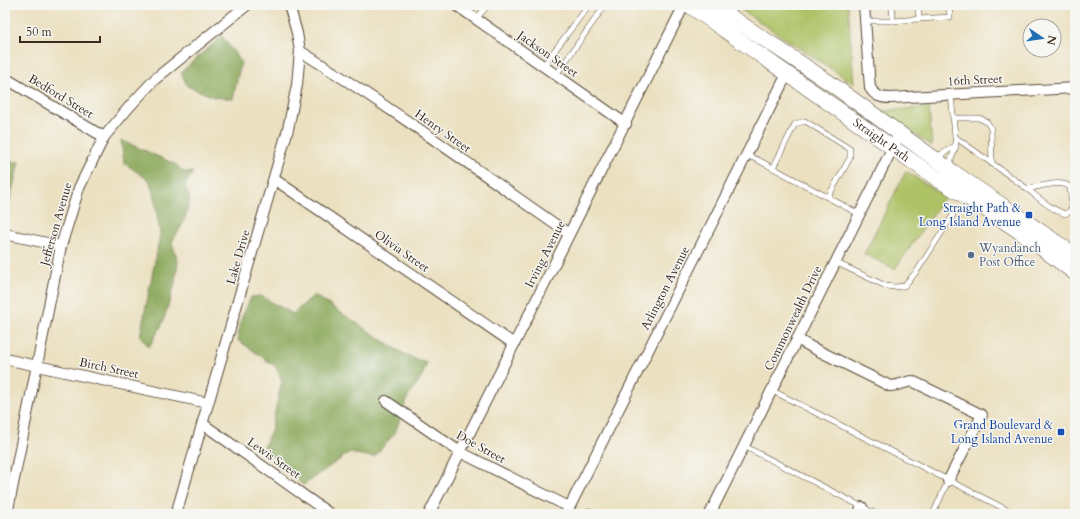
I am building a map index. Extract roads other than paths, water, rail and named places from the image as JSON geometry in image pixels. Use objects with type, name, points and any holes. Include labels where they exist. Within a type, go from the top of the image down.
[{"type":"main road","name":"Straight Path","points":[[689,5],[936,178],[1019,231],[1075,273]]},
{"type":"main road","name":"Straight Path","points":[[713,5],[830,83],[953,172],[1075,255]]},
{"type":"street","name":"Jefferson Avenue","points":[[7,514],[9,484],[38,366],[62,246],[79,188],[104,137],[130,106],[155,79],[247,5]]},
{"type":"street","name":"Lake Drive","points":[[176,514],[288,129],[297,85],[300,51],[297,33],[289,5]]},
{"type":"street","name":"Jackson Street","points":[[456,5],[626,124]]},
{"type":"street","name":"Irving Avenue","points":[[429,514],[569,234],[626,124],[684,5]]},
{"type":"street","points":[[864,5],[865,21]]},
{"type":"street","name":"16th Street","points":[[865,21],[870,88],[877,96],[890,98],[1075,88]]},
{"type":"street","name":"Henry Street","points":[[300,51],[430,137],[569,234]]},
{"type":"street","name":"Arlington Avenue","points":[[568,511],[787,74]]},
{"type":"street","name":"Bedford Street","points":[[5,78],[104,137]]},
{"type":"street","name":"Commonwealth Drive","points":[[710,514],[900,133]]},
{"type":"street","name":"Olivia Street","points":[[274,179],[514,344]]},
{"type":"street","points":[[5,234],[62,246]]},
{"type":"street","points":[[797,340],[890,386],[896,386],[907,381],[912,381],[982,415],[948,481]]},
{"type":"street","name":"Birch Street","points":[[5,359],[208,402]]},
{"type":"street","name":"Doe Street","points":[[386,401],[460,452],[568,511]]},
{"type":"street","name":"Lewis Street","points":[[203,424],[330,514]]},
{"type":"lane","points":[[476,19],[488,5]]},
{"type":"lane","points":[[543,66],[589,5]]},
{"type":"lane","points":[[556,75],[605,5]]},
{"type":"lane","points":[[892,5],[893,21]]},
{"type":"lane","points":[[918,5],[919,19]]},
{"type":"lane","points":[[865,21],[893,21],[950,17],[949,5]]},
{"type":"lane","points":[[951,94],[956,146],[950,162],[953,172]]},
{"type":"lane","points":[[953,118],[979,118],[987,122],[991,129],[992,164]]},
{"type":"lane","points":[[773,168],[795,124],[805,121],[850,149],[850,158],[828,197]]},
{"type":"lane","points":[[955,137],[1048,206],[1065,214],[1070,211],[1072,207],[1070,187],[1066,184],[1053,184],[1026,189]]},
{"type":"lane","points":[[932,157],[942,154],[956,146]]},
{"type":"lane","points":[[746,155],[859,214]]},
{"type":"lane","points":[[835,262],[886,286],[904,286],[917,271],[953,215]]},
{"type":"lane","points":[[772,390],[1015,514]]},
{"type":"lane","points":[[744,446],[860,510],[876,514]]},
{"type":"lane","points":[[933,514],[948,481]]},
{"type":"place","name":"Straight Path & Long Island Avenue","points":[[1029,215]]},
{"type":"place","name":"Wyandanch Post Office","points":[[971,255]]},
{"type":"place","name":"Grand Boulevard & Long Island Avenue","points":[[1061,432]]}]
